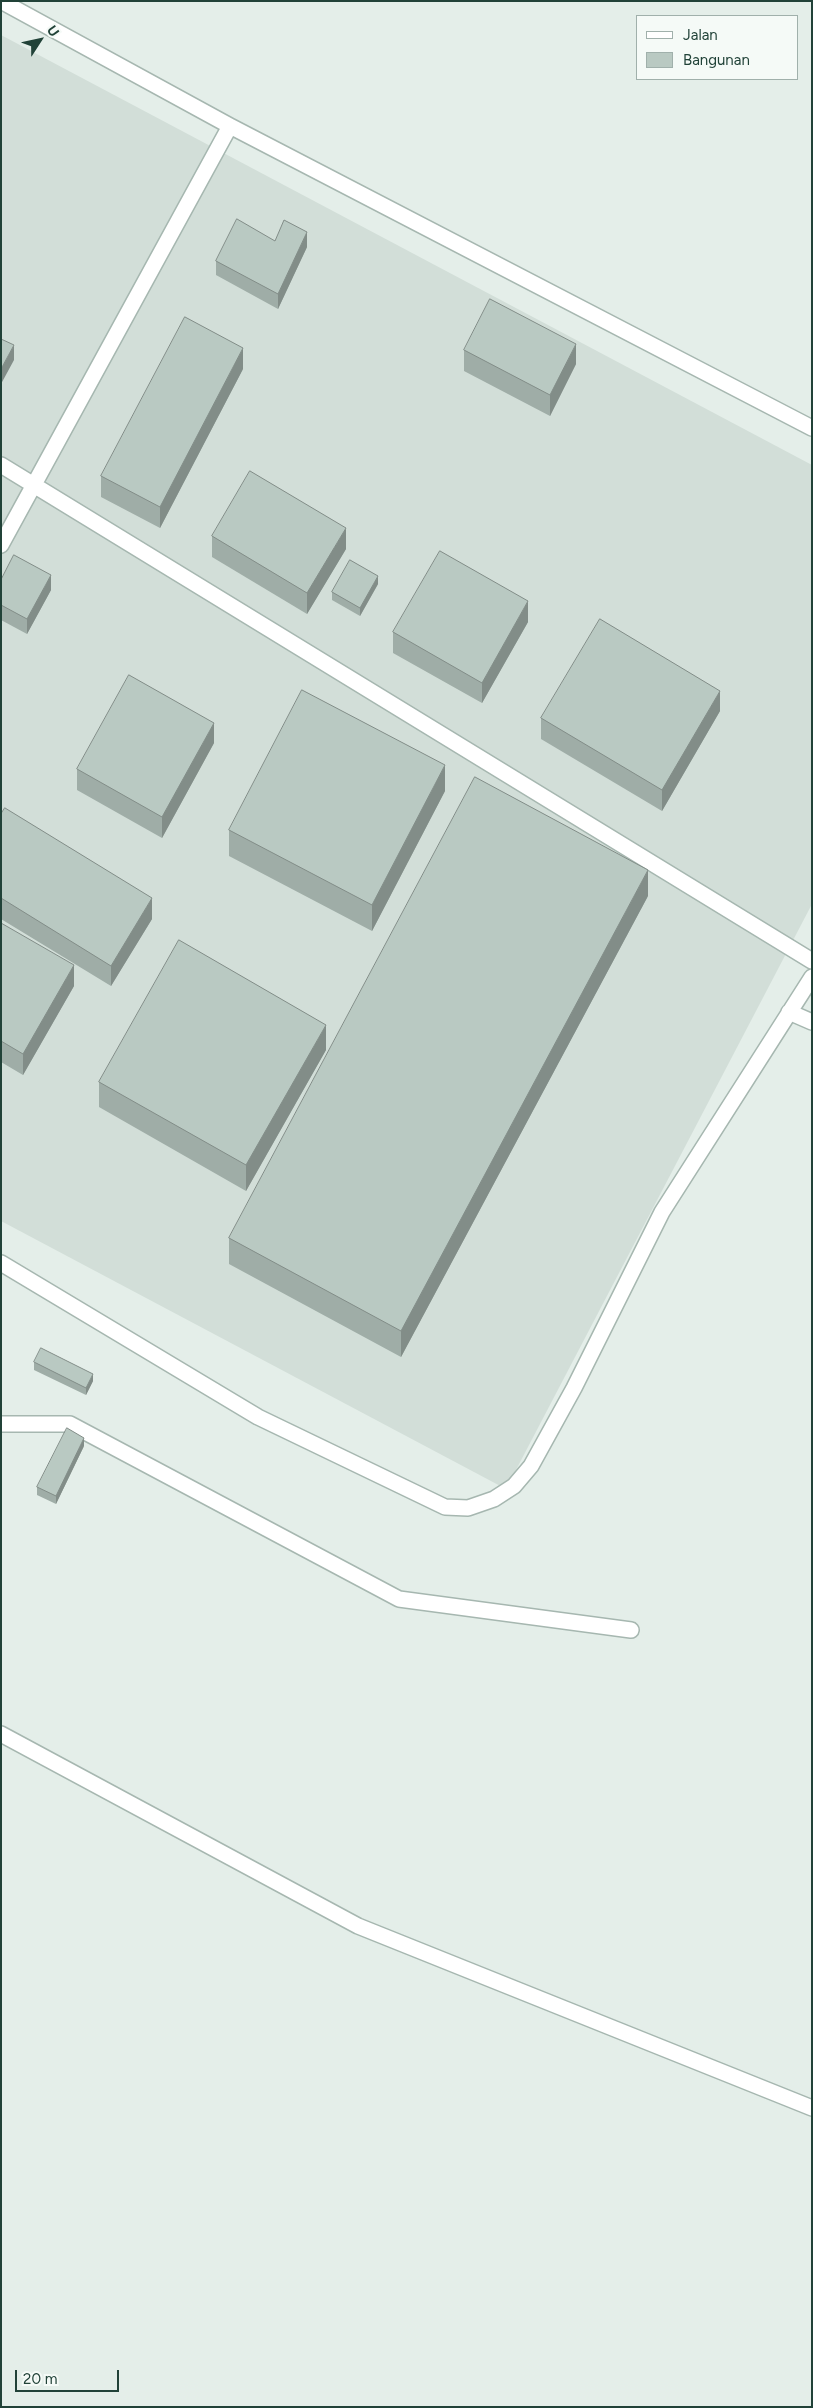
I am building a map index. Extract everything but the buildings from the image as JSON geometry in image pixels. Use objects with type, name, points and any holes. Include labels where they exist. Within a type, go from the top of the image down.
[{"type":"street","points":[[1,1],[230,126],[812,428]]},
{"type":"street","points":[[1,545],[230,126]]},
{"type":"street","points":[[1,465],[812,961]]},
{"type":"street","points":[[1,1263],[258,1417],[445,1507],[468,1508],[494,1499],[514,1486],[531,1466],[574,1388],[662,1212],[812,977]]},
{"type":"street","points":[[789,1012],[812,1022]]},
{"type":"street","points":[[1,1424],[70,1424],[399,1599],[630,1630]]},
{"type":"street","points":[[1,1734],[358,1926],[812,2108]]},
{"type":"shaded area","points":[[1,35],[812,465],[812,904],[506,1489],[1,1221]]}]
